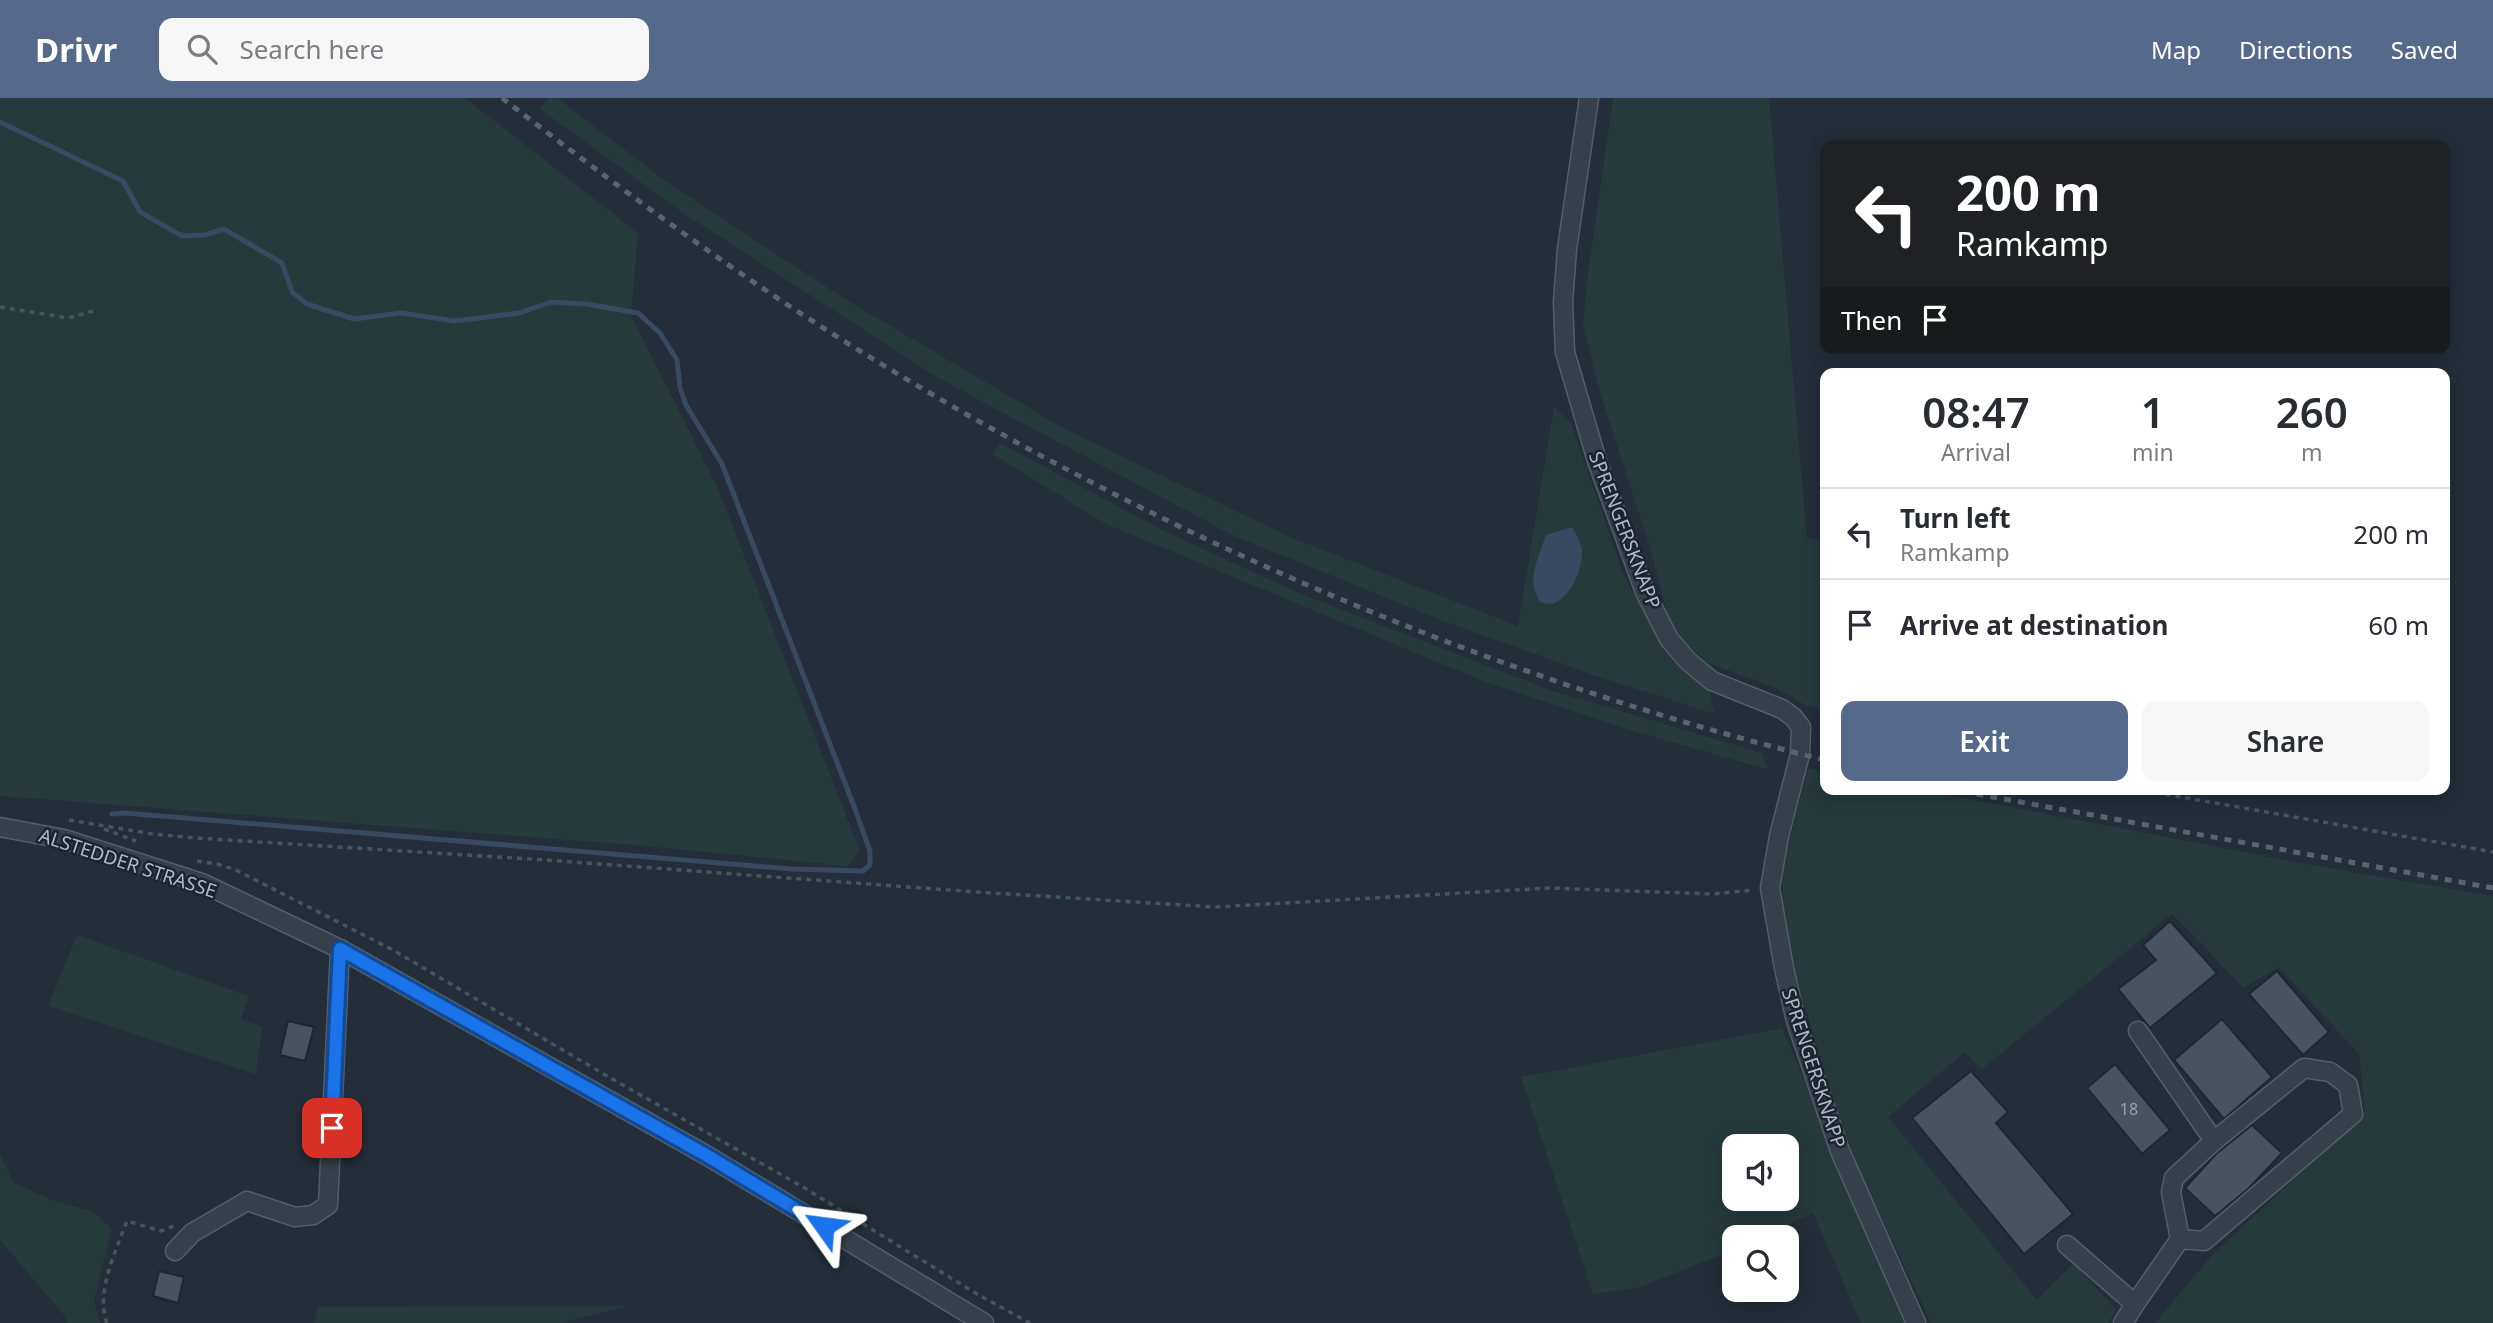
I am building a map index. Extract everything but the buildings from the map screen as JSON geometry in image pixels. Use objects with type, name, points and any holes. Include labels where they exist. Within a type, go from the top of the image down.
[{"type":"street","name":"SPRENGERSKNAPP","points":[[1588,98],[1567,249],[1563,302],[1565,352],[1597,461],[1646,592],[1669,639],[1688,661],[1712,681],[1782,709],[1801,727],[1800,754],[1779,836],[1770,888],[1784,968],[1796,1021],[1840,1151],[1916,1323]]},
{"type":"street","name":"ALSTEDDER STRASSE","points":[[0,827],[64,839],[202,883],[340,949],[706,1155],[965,1317],[984,1323]]},
{"type":"street","points":[[175,1251],[192,1233],[247,1201],[295,1217],[313,1215],[328,1205],[340,949]]},
{"type":"street","points":[[2138,1031],[2214,1140]]},
{"type":"street","points":[[2123,1323],[2180,1239],[2171,1192],[2174,1178],[2214,1140],[2304,1068],[2330,1072],[2348,1085],[2353,1114],[2204,1241],[2180,1239]]},
{"type":"street","points":[[2067,1245],[2135,1304]]},
{"type":"path","points":[[0,307],[68,318],[93,311]]},
{"type":"path","points":[[2170,795],[2493,852]]},
{"type":"path","points":[[95,825],[195,838],[1216,907],[1550,888],[1713,894],[1770,888]]},
{"type":"path","points":[[107,1323],[103,1312],[109,1269],[127,1221],[161,1230],[179,1224]]},
{"type":"green space","points":[[0,98],[465,98],[638,233],[631,316],[716,484],[860,851],[848,866],[634,845],[0,796]]},
{"type":"green space","points":[[549,98],[557,98],[667,182],[845,299],[1063,428],[1290,537],[1518,626],[1554,407],[1571,423],[1624,576],[1660,642],[1707,683],[1715,714],[1593,675],[1446,622],[1234,536],[940,379],[686,215],[540,109]]},
{"type":"green space","points":[[1613,98],[1769,98],[1807,538],[1820,540],[1820,710],[1807,706],[1776,688],[1708,663],[1682,640],[1667,613],[1651,551],[1599,389],[1583,324]]},
{"type":"green space","points":[[1000,443],[1162,530],[1301,594],[1550,690],[1762,753],[1769,770],[1630,730],[1483,681],[1106,524],[992,454]]},
{"type":"green space","points":[[1808,768],[1820,770],[1820,795],[1949,795],[2306,864],[2493,896],[2493,1323],[2155,1323],[2213,1254],[2365,1113],[2359,1054],[2279,967],[2244,988],[2172,914],[1982,1069],[1965,1052],[1888,1117],[2037,1300],[2074,1263],[2116,1310],[2108,1323],[1931,1323],[1845,1140],[1800,991],[1784,912],[1782,868]]},
{"type":"green space","points":[[77,935],[249,996],[241,1019],[262,1027],[256,1074],[48,1006]]},
{"type":"green space","points":[[1782,1028],[1909,1323],[1861,1323],[1813,1213],[1787,1225],[1722,1225],[1722,1255],[1637,1288],[1593,1294],[1521,1077]]},
{"type":"green space","points":[[0,1154],[13,1182],[57,1202],[92,1211],[112,1229],[94,1301],[100,1323],[68,1323],[0,1240]]},
{"type":"green space","points":[[628,1306],[560,1323],[314,1323],[318,1307]]},
{"type":"water","points":[[1572,527],[1582,553],[1574,583],[1558,602],[1540,602],[1534,577],[1546,535]]},
{"type":"waterway","points":[[0,122],[123,181],[140,212],[182,236],[204,235],[224,229],[282,263],[292,292],[307,304],[354,319],[401,313],[455,321],[519,313],[551,302],[586,304],[638,313],[660,333],[677,360],[680,388],[686,405],[722,464],[855,809],[870,851],[870,865],[863,871],[791,869],[112,814]]},
{"type":"railway","points":[[502,98],[670,224],[800,313],[959,410],[1076,474],[1196,534],[1318,589],[1442,640],[1568,685],[1696,725],[1820,759]]},
{"type":"railway","points":[[1982,795],[2493,888]]},
{"type":"route","points":[[332,1128],[340,949],[706,1155],[824,1226]]}]
